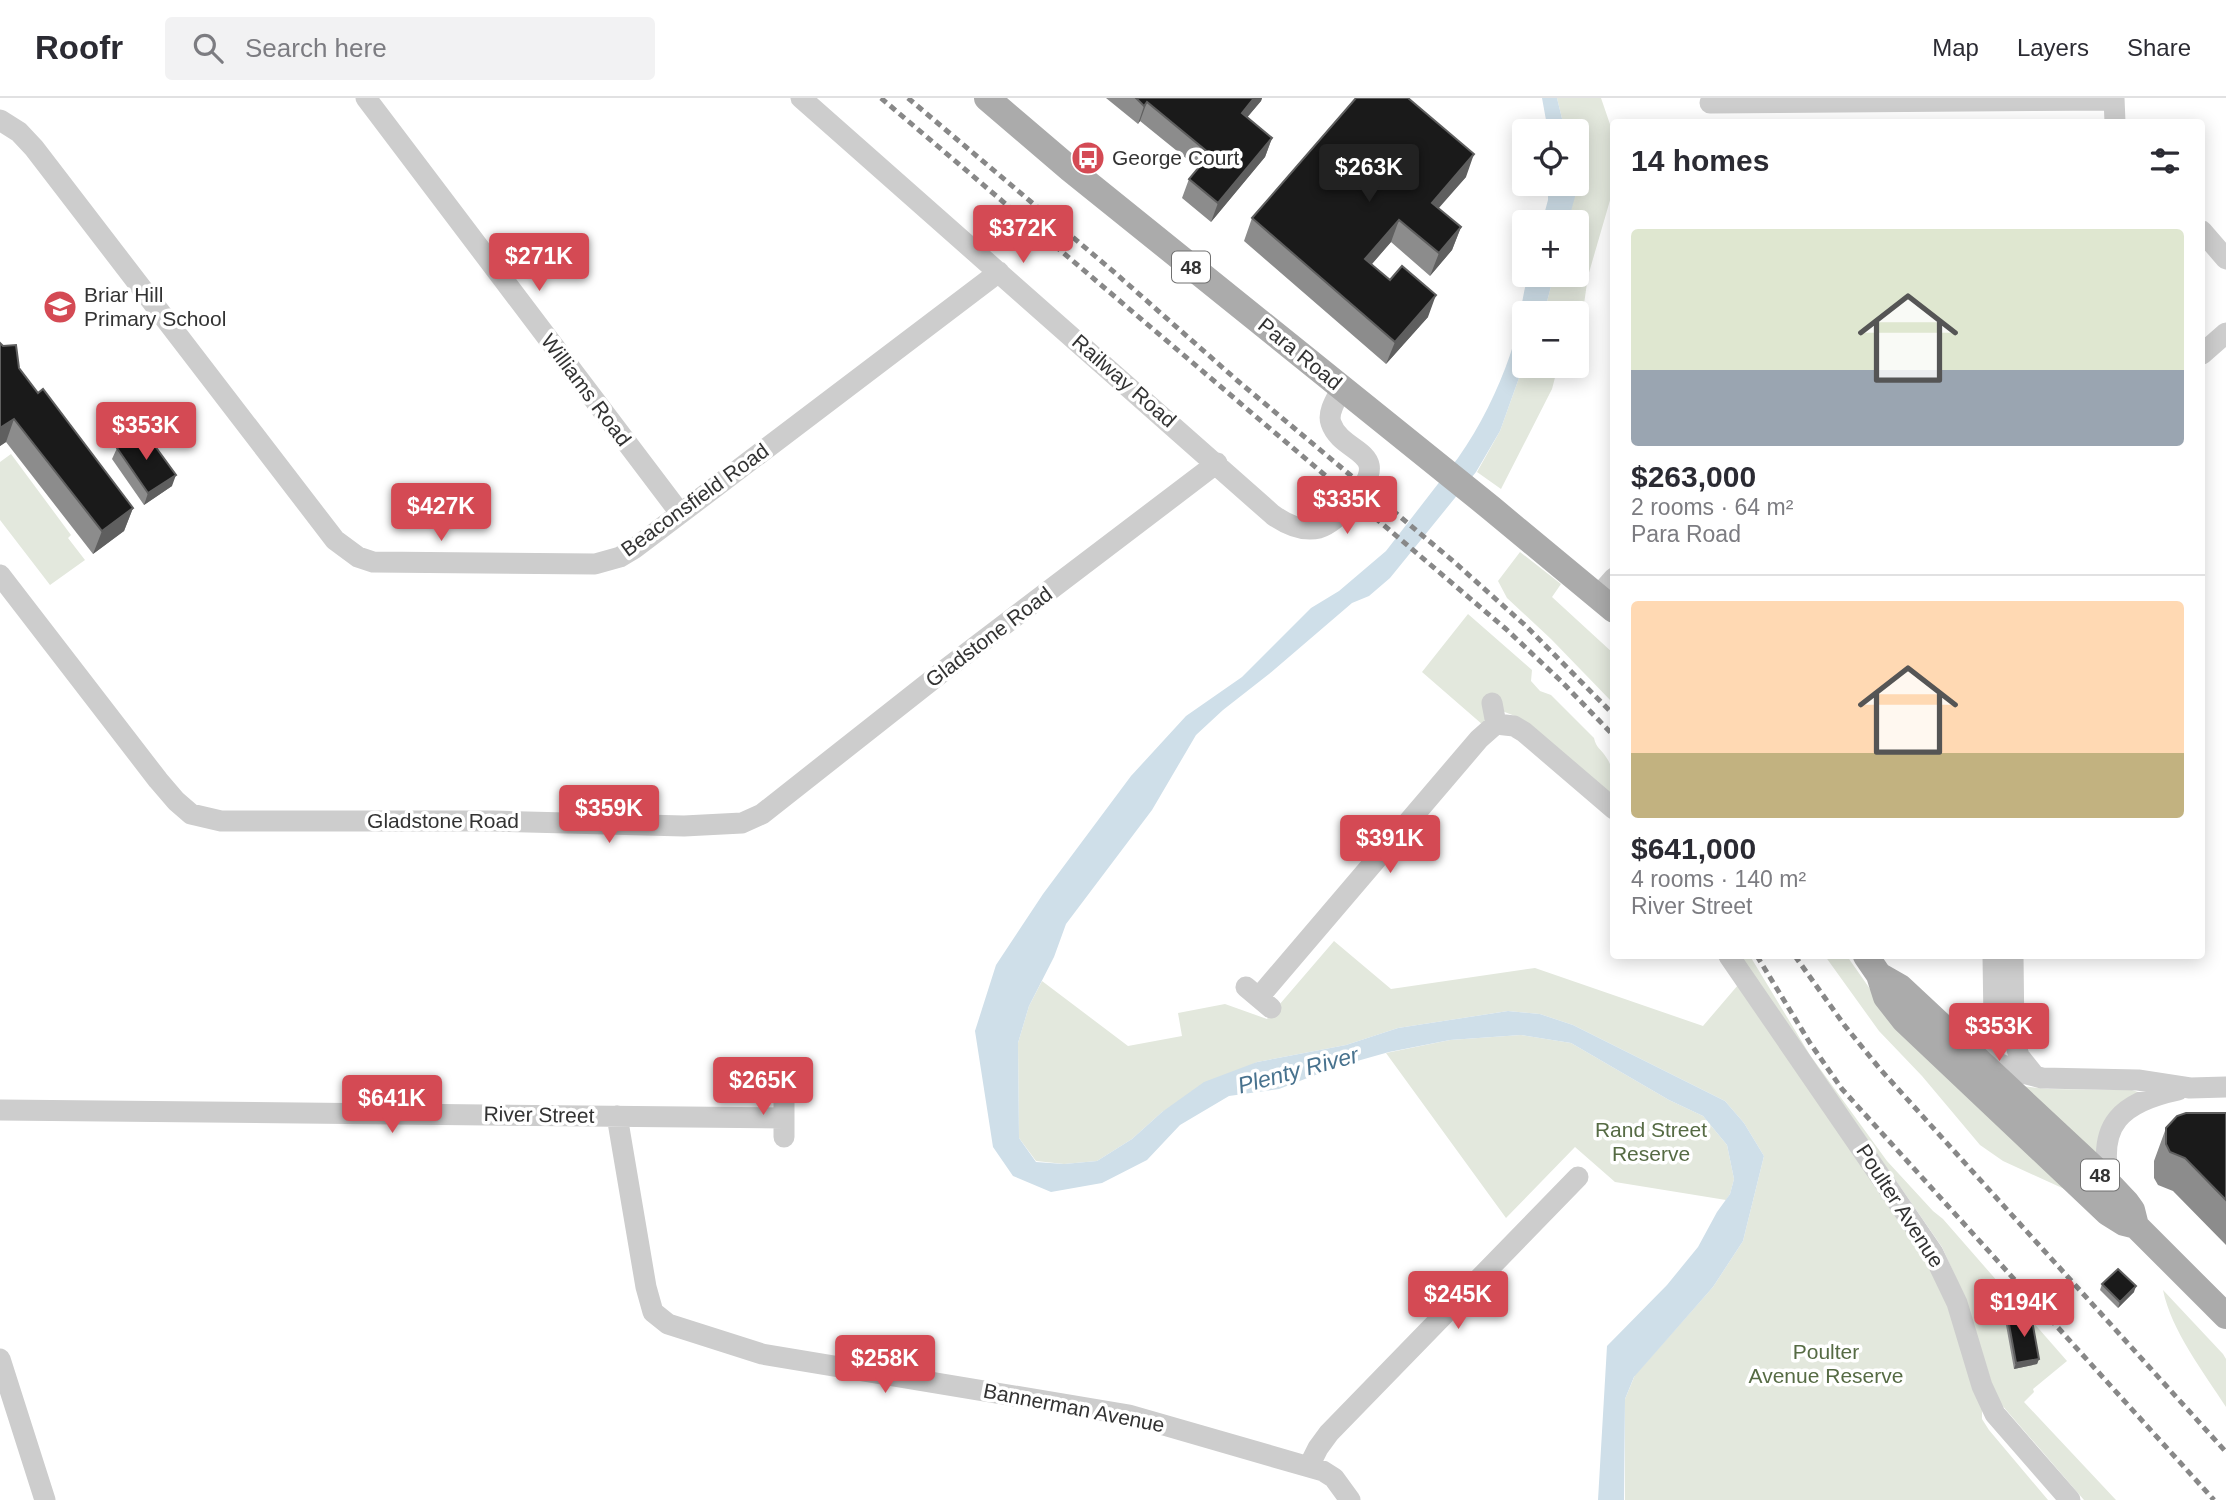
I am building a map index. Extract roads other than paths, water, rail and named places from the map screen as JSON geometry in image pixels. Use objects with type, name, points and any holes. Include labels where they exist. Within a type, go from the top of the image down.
[{"type":"main road","name":"Para Road","points":[[987,98],[1081,178],[1491,508],[1608,594]]},
{"type":"main road","name":"48","points":[[1872,965],[1900,987],[2110,1184],[2132,1210],[2136,1226],[2226,1316]]},
{"type":"main road","name":"48","points":[[1872,965],[1886,997],[1915,1032],[2108,1213],[2124,1223],[2136,1226]]},
{"type":"street","name":"Williams Road","points":[[366,98],[680,513]]},
{"type":"street","name":"Railway Road","points":[[801,98],[1280,520],[1309,529],[1324,526],[1346,508],[1361,491],[1369,476],[1363,455],[1339,435],[1331,424],[1331,412],[1342,388]]},
{"type":"street","points":[[1712,108],[1812,100],[2114,99],[2115,119]]},
{"type":"street","name":"Beaconsfield Road","points":[[0,120],[19,132],[34,148],[335,540],[358,557],[390,564],[595,564],[607,562],[628,552],[999,272]]},
{"type":"street","points":[[2205,235],[2226,260]]},
{"type":"street","points":[[2205,351],[2226,333]]},
{"type":"street","name":"Gladstone Road","points":[[0,575],[158,780],[191,814],[205,819],[251,822],[481,821],[684,826],[727,824],[752,820],[762,814],[946,669],[1217,463]]},
{"type":"street","points":[[1492,703],[1496,724]]},
{"type":"street","points":[[1259,997],[1479,739],[1496,724],[1514,726],[1524,732],[1610,805]]},
{"type":"street","name":"Poulter Avenue","points":[[1731,959],[1933,1253],[1957,1303],[1982,1386],[1996,1414],[2070,1500]]},
{"type":"street","points":[[1993,959],[1994,1024],[1999,1030],[2014,1029]]},
{"type":"street","points":[[2013,959],[2014,1029],[2019,1056],[2035,1077]]},
{"type":"street","points":[[1969,1051],[2035,1077],[2137,1080],[2190,1088],[2226,1087]]},
{"type":"street","points":[[2110,1184],[2107,1151],[2111,1133],[2120,1116],[2133,1104],[2145,1098],[2190,1088]]},
{"type":"street","name":"River Street","points":[[0,1110],[784,1117]]},
{"type":"street","name":"Bannerman Avenue","points":[[617,1116],[646,1287],[653,1312],[668,1324],[762,1354],[1129,1415],[1326,1472],[1334,1478],[1350,1500]]},
{"type":"street","points":[[1310,1466],[1329,1433],[1578,1177]]},
{"type":"street","points":[[0,1359],[45,1500]]},
{"type":"water","points":[[1542,98],[1557,98],[1562,119],[1546,119]]},
{"type":"water","points":[[1548,196],[1575,196],[1571,210],[1545,210]]},
{"type":"water","points":[[1526,287],[1551,287],[1547,301],[1523,301]]},
{"type":"water","name":"Plenty River","points":[[1512,348],[1512,378],[1519,378],[1500,431],[1476,472],[1390,578],[1369,596],[1352,603],[1196,735],[1152,810],[1066,924],[1054,957],[1029,1006],[1018,1043],[1019,1138],[1036,1162],[1064,1164],[1097,1161],[1132,1139],[1162,1112],[1204,1082],[1257,1062],[1346,1045],[1398,1028],[1508,1011],[1540,1014],[1573,1025],[1725,1101],[1744,1123],[1764,1156],[1743,1241],[1713,1287],[1634,1377],[1625,1399],[1624,1500],[1598,1500],[1607,1346],[1667,1285],[1698,1247],[1730,1194],[1734,1179],[1727,1145],[1703,1116],[1669,1100],[1571,1043],[1521,1035],[1450,1040],[1389,1052],[1336,1067],[1279,1089],[1229,1096],[1180,1125],[1147,1160],[1102,1183],[1051,1192],[1013,1176],[993,1147],[975,1031],[996,965],[1043,894],[1131,776],[1186,716],[1242,677],[1311,608],[1339,591],[1386,551],[1466,446],[1494,395]]},
{"type":"railway","points":[[881,98],[1506,629],[1610,732]]},
{"type":"railway","points":[[908,98],[1239,382],[1453,561],[1526,626],[1610,711]]},
{"type":"railway","points":[[1759,959],[1810,1043],[1842,1089],[2214,1500]]},
{"type":"railway","points":[[1797,959],[1880,1069],[2226,1452]]},
{"type":"place","name":"George Court","points":[[1088,158]]},
{"type":"place","name":"Briar Hill Primary School","points":[[60,307]]},
{"type":"park label","name":"Rand Street Reserve","points":[[1651,1142]]},
{"type":"park label","name":"Poulter Avenue Reserve","points":[[1826,1364]]}]
